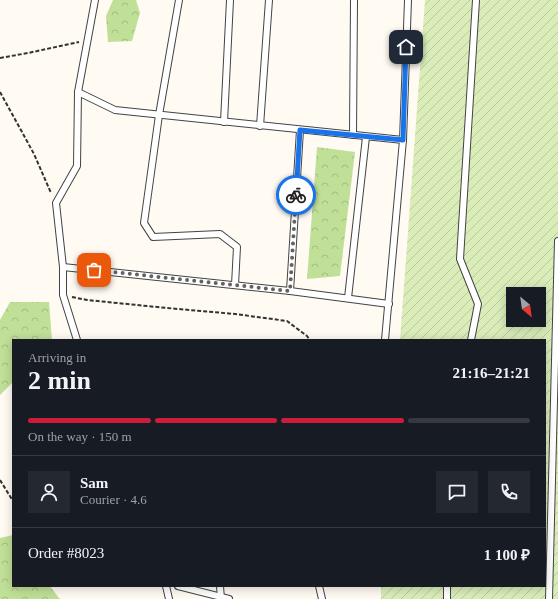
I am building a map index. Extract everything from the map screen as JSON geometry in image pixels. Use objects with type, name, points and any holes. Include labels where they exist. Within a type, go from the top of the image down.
[{"type":"lane","points":[[77,339],[63,295],[63,267],[56,203],[77,166],[78,92],[95,0]]},
{"type":"lane","points":[[179,0],[159,115],[144,223],[152,237],[220,234],[237,247],[235,285]]},
{"type":"lane","points":[[224,122],[230,0]]},
{"type":"lane","points":[[260,126],[268,0]]},
{"type":"lane","points":[[353,136],[354,0]]},
{"type":"lane","points":[[385,339],[403,140],[408,0]]},
{"type":"lane","points":[[471,339],[478,304],[460,258],[476,0]]},
{"type":"lane","points":[[78,92],[115,110],[353,136],[403,140]]},
{"type":"lane","points":[[290,291],[300,130]]},
{"type":"lane","points":[[348,298],[366,137]]},
{"type":"lane","points":[[549,599],[558,241]]},
{"type":"lane","points":[[63,267],[290,291],[389,304]]},
{"type":"lane","points":[[166,587],[169,599]]},
{"type":"lane","points":[[182,587],[229,599]]},
{"type":"lane","points":[[220,587],[221,598]]},
{"type":"lane","points":[[319,587],[322,599]]},
{"type":"lane","points":[[447,587],[447,599]]},
{"type":"path","points":[[0,58],[88,40]]},
{"type":"path","points":[[0,92],[34,154],[56,203]]},
{"type":"path","points":[[63,295],[87,300],[235,314],[286,321],[309,339]]},
{"type":"path","points":[[0,480],[12,499]]},
{"type":"green space","points":[[113,0],[136,0],[140,13],[132,41],[108,42],[106,16]]},
{"type":"green space","points":[[425,0],[558,0],[558,599],[381,599],[381,587],[546,587],[546,339],[400,339]]},
{"type":"green space","points":[[317,147],[355,152],[340,276],[307,279]]},
{"type":"green space","points":[[10,302],[49,302],[52,339],[12,339],[12,383],[0,395],[0,320]]},
{"type":"green space","points":[[12,535],[12,587],[51,587],[61,599],[0,599],[0,538]]},
{"type":"way so far","points":[[94,270],[290,291],[296,195]]},
{"type":"route","points":[[296,195],[300,130],[403,140],[406,47]]}]
